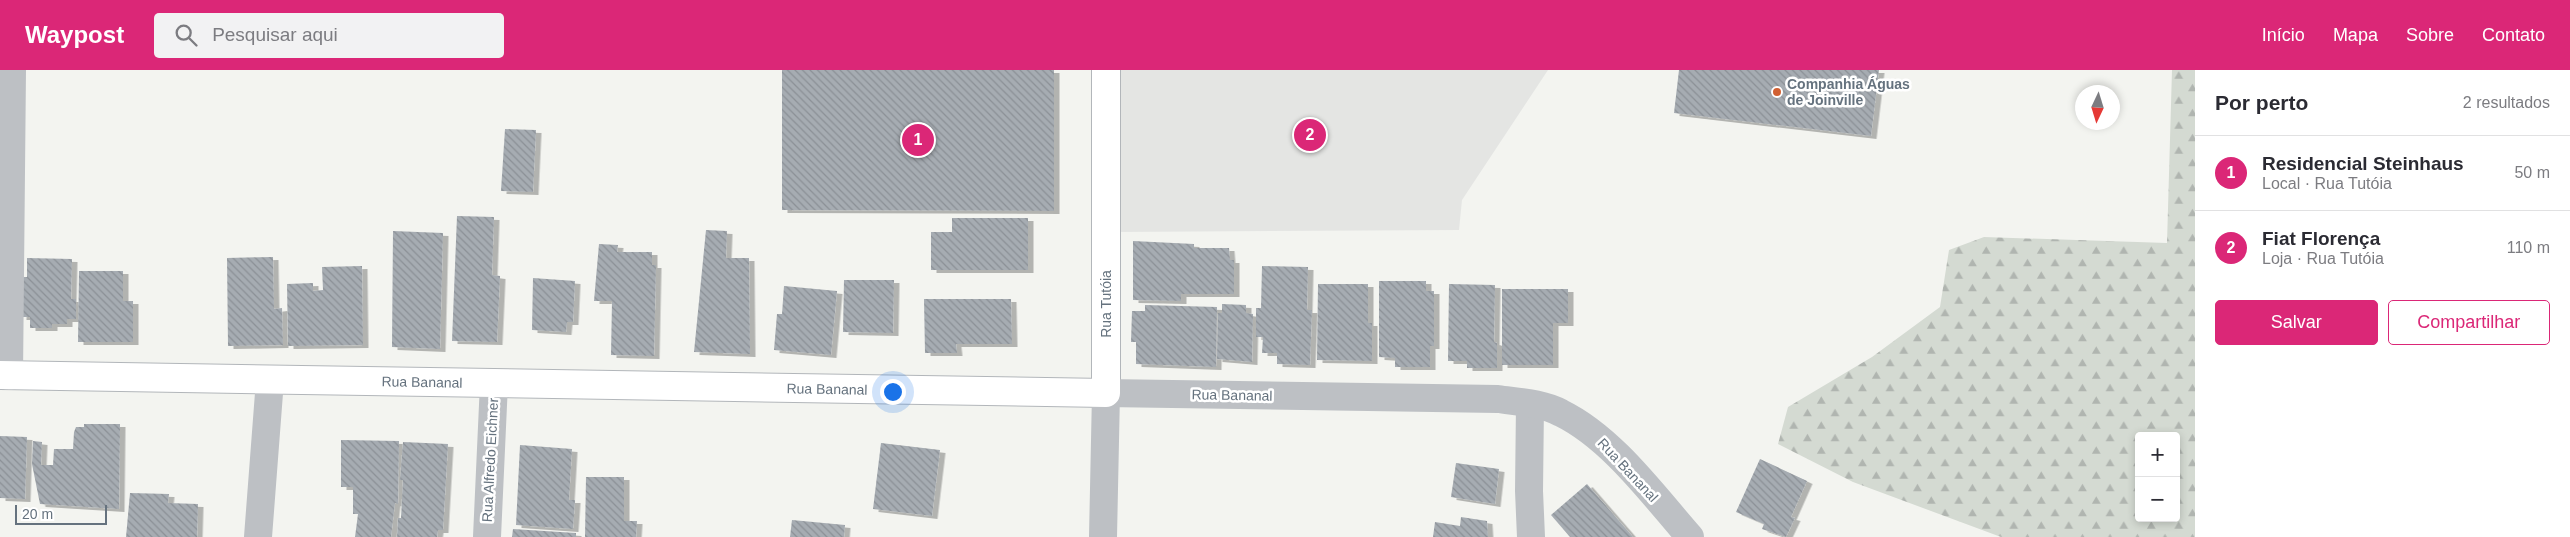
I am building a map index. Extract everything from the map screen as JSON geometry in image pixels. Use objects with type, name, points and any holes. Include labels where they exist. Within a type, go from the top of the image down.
[{"type":"street","points":[[5,375],[12,70]]},
{"type":"street","name":"Rua Tutóia","points":[[1103,537],[1106,393],[1106,70]]},
{"type":"street","name":"Rua Bananal","points":[[5,375],[1498,399],[1530,404],[1560,412],[1588,429],[1610,448],[1690,537]]},
{"type":"street","points":[[258,537],[270,380]]},
{"type":"street","name":"Rua Alfredo Eichner","points":[[487,537],[494,383]]},
{"type":"street","points":[[1530,404],[1531,537]]},
{"type":"shaded area","points":[[1114,70],[1548,70],[1462,200],[1459,230],[1115,232]]},
{"type":"green space","points":[[2172,70],[2195,70],[2195,537],[2001,537],[1853,482],[1778,444],[1788,407],[1872,357],[1940,307],[1949,250],[1984,237],[2167,243]]},
{"type":"building","points":[[782,70],[1054,70],[1054,211],[782,210]]},
{"type":"building","name":"Companhia Águas de Joinville","points":[[1679,70],[1879,70],[1871,136],[1674,113]]},
{"type":"building","points":[[505,129],[536,130],[533,192],[501,191]]},
{"type":"building","points":[[457,216],[494,217],[492,275],[500,276],[497,342],[452,341]]},
{"type":"building","points":[[952,218],[1028,218],[1028,270],[931,270],[931,232],[952,232]]},
{"type":"building","points":[[706,230],[727,231],[726,258],[749,258],[750,354],[694,352]]},
{"type":"building","points":[[393,231],[443,233],[440,349],[392,347]]},
{"type":"building","points":[[1133,241],[1194,244],[1194,248],[1229,248],[1230,260],[1234,260],[1234,294],[1181,294],[1181,301],[1133,300]]},
{"type":"building","points":[[599,244],[618,245],[617,252],[652,252],[652,265],[656,265],[654,356],[611,355],[612,301],[594,301]]},
{"type":"building","points":[[273,257],[274,309],[282,308],[283,345],[228,346],[227,258]]},
{"type":"building","points":[[27,258],[72,259],[71,299],[76,299],[76,319],[67,319],[67,324],[52,324],[52,328],[30,328],[30,317],[21,317],[23,277],[27,277]]},
{"type":"building","points":[[362,266],[363,345],[288,346],[287,284],[313,283],[313,291],[323,290],[322,267]]},
{"type":"building","points":[[1262,266],[1308,267],[1307,310],[1312,310],[1310,365],[1277,364],[1277,353],[1262,353],[1263,337],[1256,337],[1256,308],[1261,308]]},
{"type":"building","points":[[79,271],[123,271],[123,301],[133,301],[133,342],[78,342]]},
{"type":"building","points":[[533,278],[575,281],[573,322],[567,322],[566,332],[532,330]]},
{"type":"building","points":[[844,280],[894,280],[893,333],[843,332]]},
{"type":"building","points":[[1379,281],[1426,281],[1426,291],[1434,291],[1434,346],[1430,346],[1430,367],[1395,367],[1395,358],[1379,357]]},
{"type":"building","points":[[1318,284],[1368,284],[1368,323],[1372,323],[1372,361],[1317,360]]},
{"type":"building","points":[[1449,284],[1495,285],[1494,342],[1497,343],[1497,368],[1467,368],[1467,361],[1448,361]]},
{"type":"building","points":[[784,286],[837,291],[831,355],[774,350],[777,314],[782,314]]},
{"type":"building","points":[[1502,289],[1568,289],[1568,323],[1553,323],[1553,365],[1502,365]]},
{"type":"building","points":[[924,299],[1011,299],[1012,344],[956,344],[957,353],[925,353]]},
{"type":"building","points":[[1222,304],[1246,305],[1246,313],[1253,314],[1252,362],[1217,359],[1218,313],[1222,313]]},
{"type":"building","points":[[1145,305],[1217,307],[1216,367],[1136,364],[1136,342],[1131,342],[1132,311],[1145,311]]},
{"type":"building","points":[[84,424],[120,424],[119,509],[40,504],[32,464],[33,441],[42,442],[41,465],[53,465],[54,449],[73,449],[76,427],[84,427]]},
{"type":"building","points":[[0,436],[27,437],[25,499],[0,498]]},
{"type":"building","points":[[341,440],[399,441],[398,504],[395,503],[391,537],[355,537],[358,514],[353,514],[353,487],[341,487]]},
{"type":"building","points":[[403,442],[448,444],[443,530],[438,530],[437,537],[397,537],[398,518],[401,518],[403,480],[400,480]]},
{"type":"building","points":[[881,443],[940,450],[932,516],[873,509]]},
{"type":"building","points":[[520,445],[572,449],[569,500],[575,500],[573,529],[516,525]]},
{"type":"building","points":[[1760,459],[1807,481],[1791,517],[1795,518],[1786,537],[1762,529],[1764,524],[1736,512]]},
{"type":"building","points":[[1456,463],[1499,469],[1495,504],[1451,497]]},
{"type":"building","points":[[586,477],[624,477],[624,521],[637,521],[636,537],[585,537]]},
{"type":"building","points":[[1587,484],[1633,537],[1570,537],[1551,515]]},
{"type":"building","points":[[130,493],[169,494],[168,503],[198,504],[197,537],[126,537]]},
{"type":"building","points":[[1461,517],[1487,521],[1488,537],[1433,537],[1435,522],[1460,526]]},
{"type":"building","points":[[792,520],[845,525],[844,537],[790,537]]},
{"type":"building","points":[[513,529],[576,533],[576,537],[512,537]]},
{"type":"place","name":"Companhia Águas de Joinville","points":[[1777,92]]},
{"type":"place","name":"Fiat Florença","points":[[1310,135]]},
{"type":"place","name":"Residencial Steinhaus","points":[[918,140]]}]
